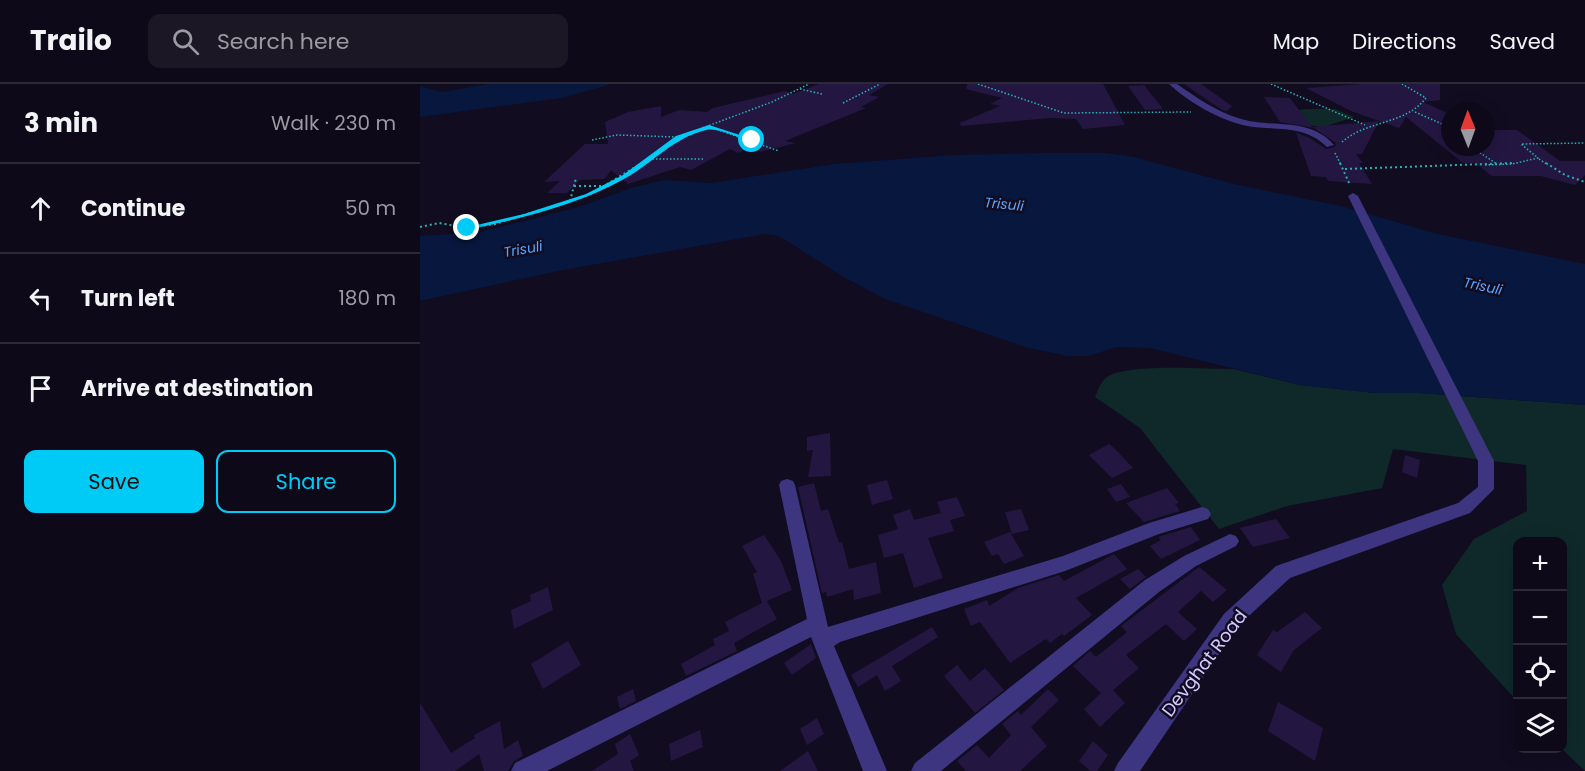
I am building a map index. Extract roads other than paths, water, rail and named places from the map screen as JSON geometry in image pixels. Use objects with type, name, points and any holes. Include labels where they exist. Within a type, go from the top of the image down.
[{"type":"street","points":[[1172,84],[1214,111],[1246,123],[1306,129],[1325,138],[1330,145]]},
{"type":"street","name":"Devghat Road","points":[[1126,771],[1232,620],[1283,572],[1464,508],[1486,489],[1486,461],[1353,196]]},
{"type":"street","points":[[786,485],[820,633],[874,771]]},
{"type":"street","points":[[523,771],[820,633],[834,634],[1065,563],[1155,528],[1202,514]]},
{"type":"street","points":[[923,771],[1152,586],[1190,561],[1230,541]]},
{"type":"water","points":[[488,84],[612,84],[561,98],[420,117],[420,86],[442,92]]},
{"type":"water","name":"Trisuli","points":[[1107,153],[1134,157],[1234,184],[1341,206],[1438,234],[1585,264],[1585,405],[1420,393],[1375,393],[1300,385],[1150,348],[1116,347],[1089,356],[1067,356],[1025,347],[885,299],[847,279],[779,236],[765,234],[558,271],[420,301],[420,236],[480,232],[579,207],[631,188],[664,180],[711,183],[834,164],[954,155]]}]
